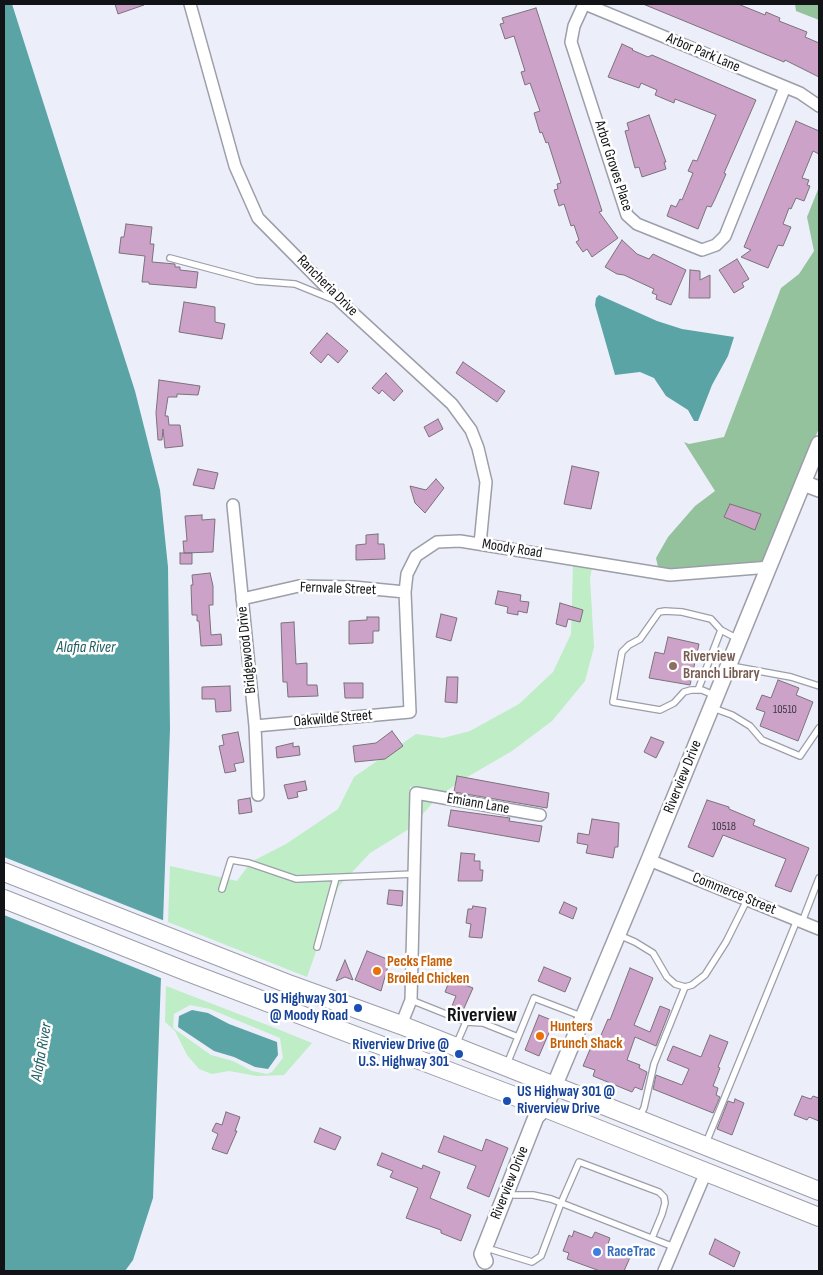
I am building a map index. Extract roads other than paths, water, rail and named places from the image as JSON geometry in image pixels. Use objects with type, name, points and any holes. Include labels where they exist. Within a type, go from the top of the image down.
[{"type":"main road","points":[[4,872],[506,1066],[819,1191]]},
{"type":"main road","points":[[4,899],[185,971],[545,1108],[819,1217]]},
{"type":"main road","points":[[295,1012],[322,1011],[382,1033],[400,1025]]},
{"type":"main road","points":[[723,1178],[755,1180],[819,1204]]},
{"type":"street","name":"Rancheria Drive","points":[[190,4],[235,166],[258,218],[341,302],[452,404],[471,430],[478,448],[486,482],[480,544]]},
{"type":"street","name":"Arbor Groves Place","points":[[584,4],[574,26],[571,42],[627,216],[636,224],[702,250],[716,245],[725,236],[785,87]]},
{"type":"street","name":"Arbor Park Lane","points":[[584,4],[800,93],[819,106]]},
{"type":"street","name":"Riverview Drive","points":[[486,1261],[545,1121],[545,1108],[554,1085],[618,935],[819,444]]},
{"type":"street","points":[[804,483],[819,490]]},
{"type":"street","name":"Bridgewood Drive","points":[[233,505],[255,726],[258,795]]},
{"type":"street","name":"Moody Road","points":[[410,712],[405,592],[407,574],[416,556],[437,542],[460,541],[670,574],[770,567]]},
{"type":"street","name":"Fernvale Street","points":[[242,599],[299,586],[353,587],[405,592]]},
{"type":"street","name":"Oakwilde Street","points":[[255,726],[410,712]]},
{"type":"street","name":"Emiann Lane","points":[[414,874],[416,793],[540,815]]},
{"type":"street","name":"Commerce Street","points":[[649,860],[819,928]]},
{"type":"street","points":[[400,1025],[411,1000],[414,874]]},
{"type":"street","name":"Riverview Drive","points":[[486,1261],[482,1254],[489,1235],[536,1117],[545,1108]]},
{"type":"street","points":[[664,1271],[706,1172]]},
{"type":"lane","points":[[170,258],[256,281],[295,284],[341,302]]},
{"type":"lane","points":[[739,640],[721,630],[711,619],[696,615],[659,612],[640,639],[629,645],[622,652],[613,702],[660,710],[674,703],[684,692],[698,690],[750,726],[762,740],[800,756],[819,728]]},
{"type":"lane","points":[[698,690],[721,630]]},
{"type":"lane","points":[[729,665],[790,677],[819,686]]},
{"type":"lane","points":[[222,889],[231,860],[249,863],[296,879],[414,874]]},
{"type":"lane","points":[[317,947],[336,878]]},
{"type":"lane","points":[[705,1145],[819,878]]},
{"type":"lane","points":[[618,935],[635,942],[653,954],[667,977],[675,984],[685,987],[706,976],[748,900]]},
{"type":"lane","points":[[638,1119],[644,1108],[654,1064],[685,987]]},
{"type":"lane","points":[[506,1066],[534,998],[583,1017]]},
{"type":"lane","points":[[411,1000],[466,1022],[483,1023],[518,1037]]},
{"type":"lane","points":[[456,1047],[466,1022]]},
{"type":"lane","points":[[486,1261],[532,1262],[542,1256],[561,1202],[579,1162],[659,1192],[664,1197],[666,1203],[652,1238]]},
{"type":"lane","points":[[514,1195],[533,1196],[561,1202],[674,1247]]},
{"type":"water","name":"Alafia River","points":[[4,4],[12,4],[135,391],[160,490],[168,567],[170,729],[153,1198],[133,1260],[125,1271],[4,1271]]},
{"type":"water","points":[[599,295],[657,321],[682,329],[734,337],[728,356],[712,385],[698,421],[694,421],[688,410],[666,396],[654,378],[640,372],[615,375],[595,305],[596,298]]},
{"type":"water","points":[[192,1010],[208,1013],[229,1024],[277,1042],[278,1055],[268,1069],[255,1067],[234,1057],[214,1051],[178,1027],[179,1016]]},
{"type":"place","name":"Riverview Branch Library","points":[[673,666]]},
{"type":"place","name":"Pecks Flame Broiled Chicken","points":[[377,971]]},
{"type":"place","name":"US Highway 301 @ Moody Road","points":[[358,1008]]},
{"type":"place","name":"Hunters Brunch Shack","points":[[540,1036]]},
{"type":"place","name":"Riverview Drive @ U.S. Highway 301","points":[[459,1054]]},
{"type":"place","name":"US Highway 301 @ Riverview Drive","points":[[507,1101]]},
{"type":"place","name":"RaceTrac","points":[[597,1252]]},
{"type":"district","name":"Riverview","points":[[482,1016]]}]
